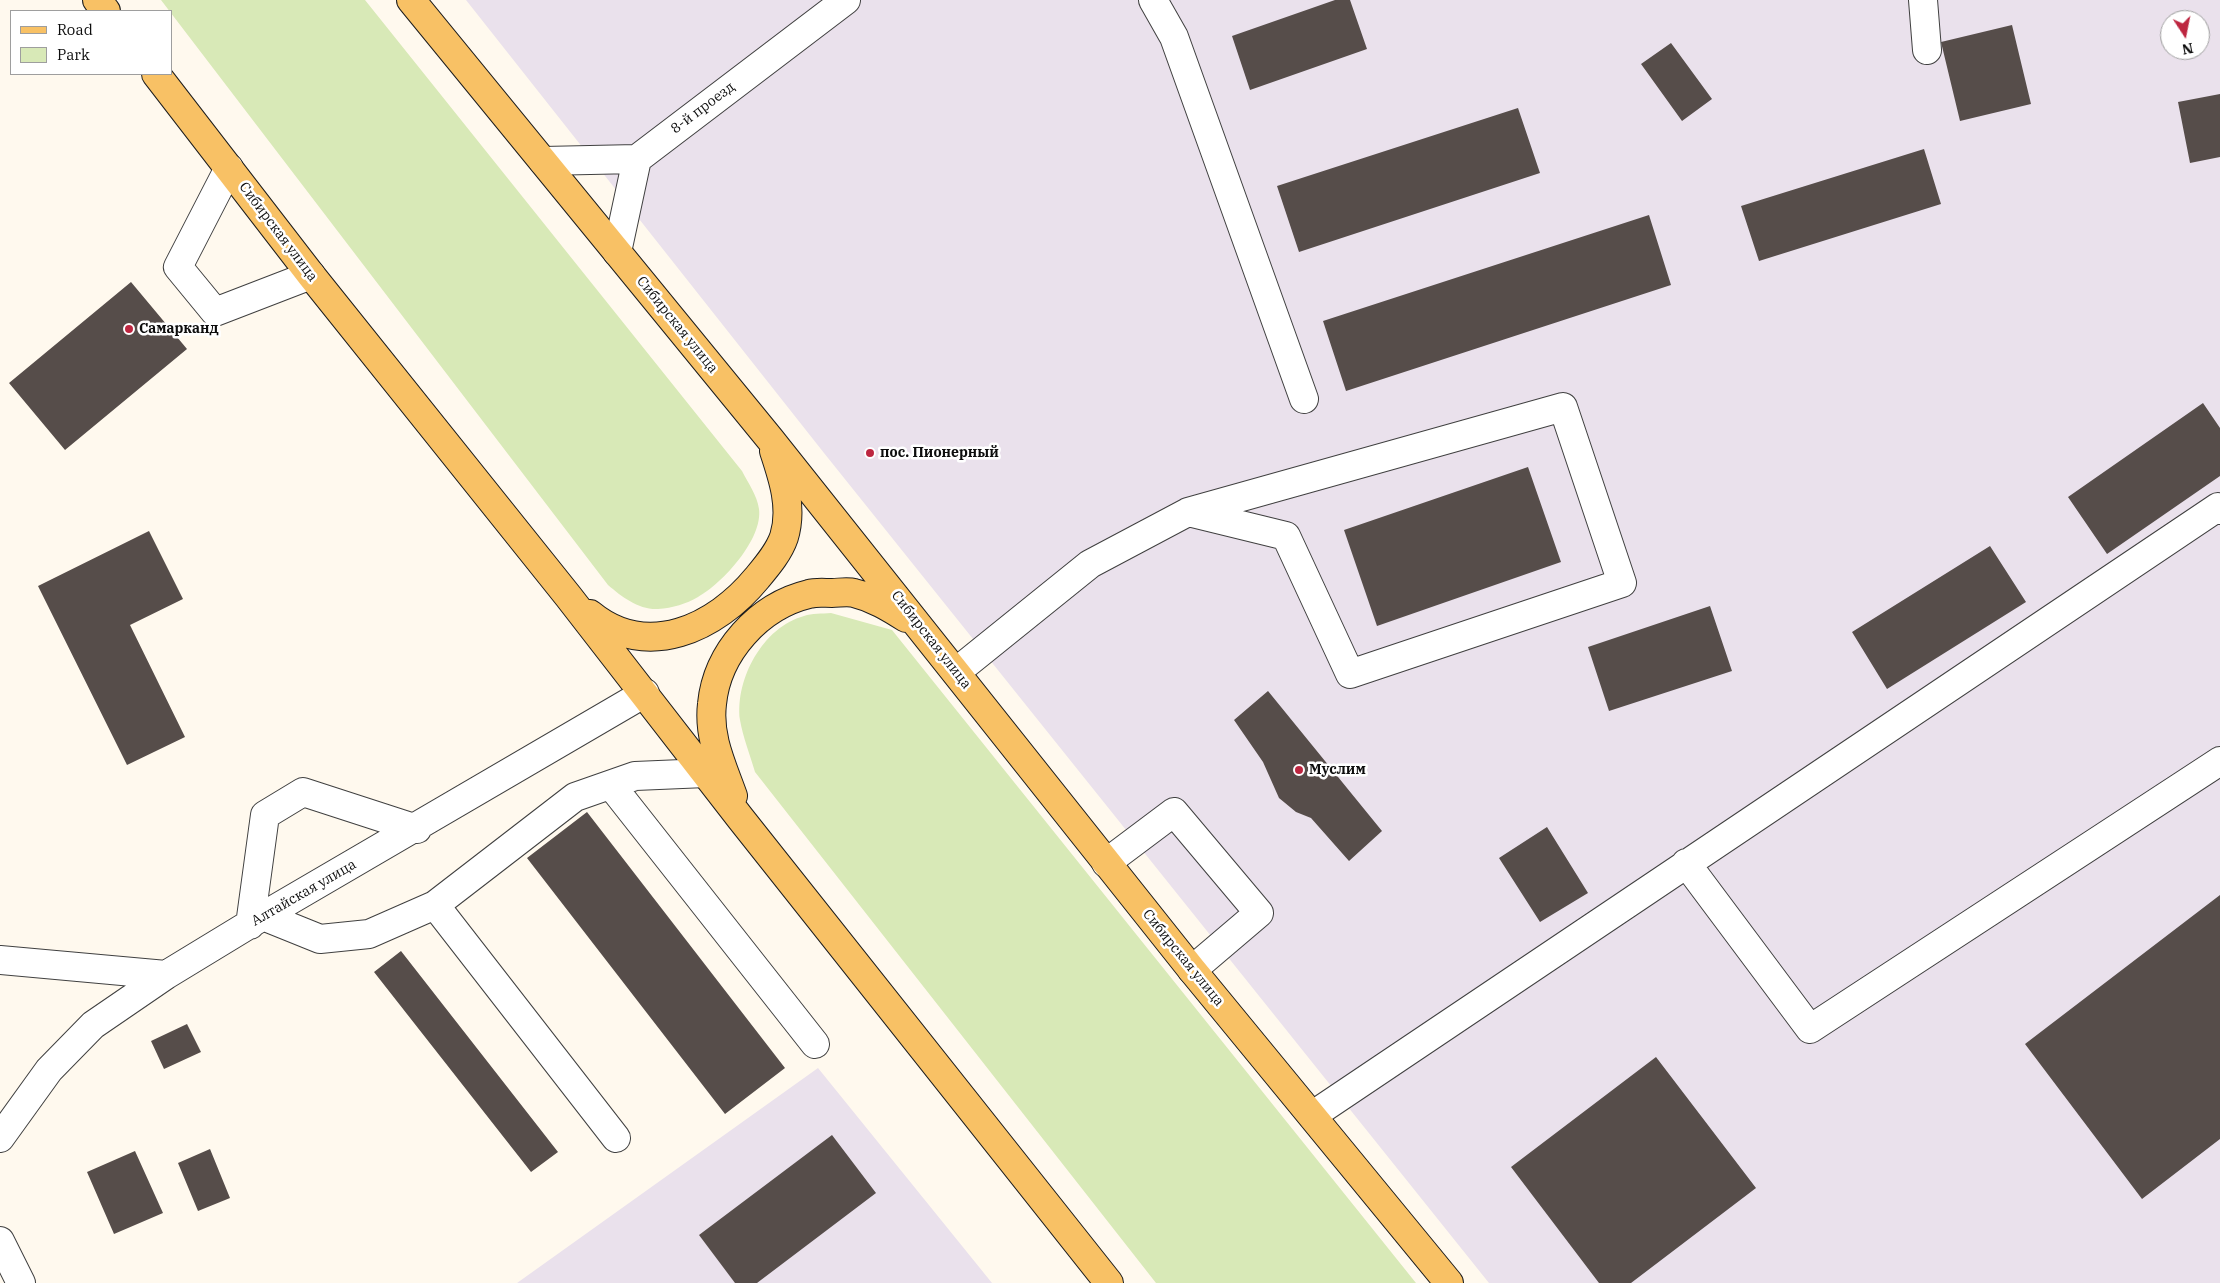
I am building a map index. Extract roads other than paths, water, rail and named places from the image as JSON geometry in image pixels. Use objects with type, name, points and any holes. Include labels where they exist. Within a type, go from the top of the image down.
[{"type":"main road","name":"Сибирская улица","points":[[411,0],[770,439],[1192,970],[1313,1115],[1449,1283]]},
{"type":"main road","name":"Сибирская улица","points":[[157,75],[311,276],[568,596],[741,819],[1109,1283]]},
{"type":"main road","points":[[568,596],[604,625],[620,632],[637,635],[672,634],[691,629],[706,623],[726,609],[744,594],[768,565],[784,538],[788,516],[786,498],[783,478],[770,439]]},
{"type":"main road","points":[[741,819],[712,734],[712,703],[719,672],[733,646],[752,624],[780,605],[810,593],[852,592],[880,602],[922,628]]},
{"type":"street","name":"8-й проезд","points":[[637,158],[846,0]]},
{"type":"street","points":[[1153,0],[1174,37],[1304,399]]},
{"type":"street","points":[[1923,0],[1927,50]]},
{"type":"street","points":[[543,161],[637,158],[617,252]]},
{"type":"street","points":[[229,168],[178,267],[215,312],[311,276]]},
{"type":"street","points":[[956,672],[1090,564],[1188,512],[1563,408],[1622,583],[1350,674],[1286,536],[1188,512]]},
{"type":"street","points":[[1313,1115],[2218,507],[2220,510]]},
{"type":"street","name":"Алтайская улица","points":[[0,1138],[49,1070],[93,1025],[166,976],[257,920],[417,829],[645,694]]},
{"type":"street","points":[[1686,863],[1810,1029],[2220,761]]},
{"type":"street","points":[[417,829],[303,792],[265,816],[257,920],[320,938],[370,934],[435,905],[575,797],[635,776],[706,773]]},
{"type":"street","points":[[611,785],[815,1044]]},
{"type":"street","points":[[1106,863],[1174,812],[1259,913],[1192,970]]},
{"type":"street","points":[[435,905],[616,1138]]},
{"type":"street","points":[[0,960],[166,976]]},
{"type":"street","points":[[0,1241],[21,1283]]},
{"type":"place","name":"Самарканд","points":[[129,329]]},
{"type":"place","name":"пос. Пионерный","points":[[870,453]]},
{"type":"place","name":"Муслим","points":[[1299,770]]}]
